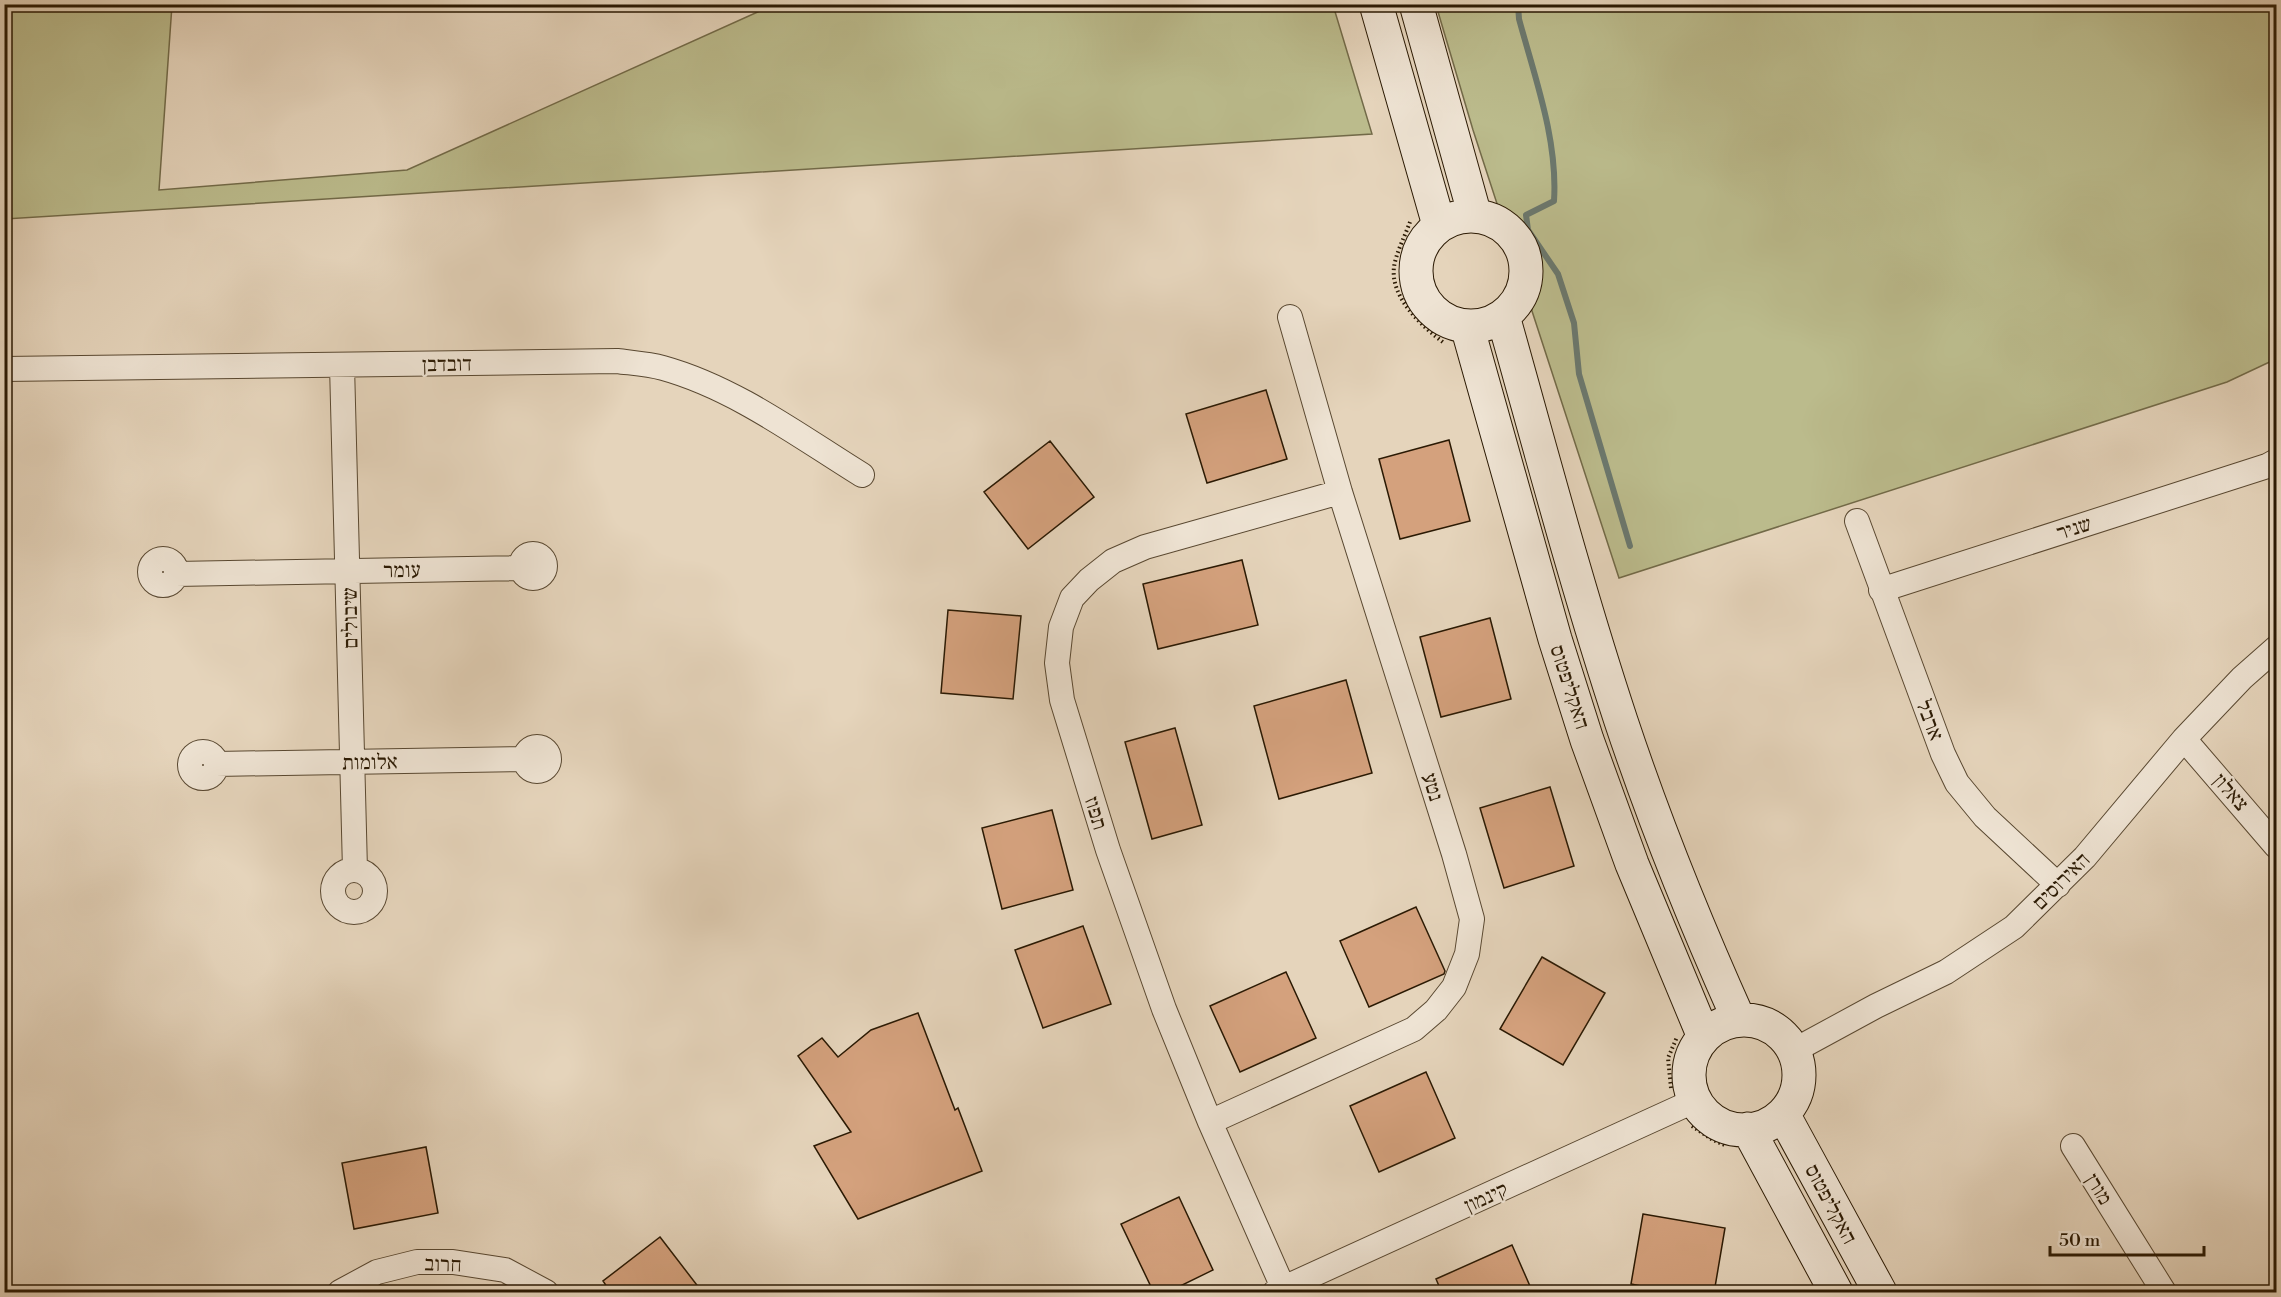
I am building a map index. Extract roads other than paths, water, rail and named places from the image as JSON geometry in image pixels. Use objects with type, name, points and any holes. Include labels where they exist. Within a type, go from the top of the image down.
[{"type":"main road","points":[[1376,4],[1440,225]]},
{"type":"main road","points":[[1416,4],[1475,216]]},
{"type":"main road","points":[[1475,216],[1494,220],[1514,235],[1524,252],[1526,272],[1523,291],[1510,311],[1494,322],[1483,326],[1467,326],[1453,324],[1431,311],[1420,295],[1416,284],[1415,264],[1426,238],[1440,225],[1451,219],[1475,216]]},
{"type":"main road","name":"האקליפטוס","points":[[1503,316],[1621,721],[1682,886],[1739,1020]]},
{"type":"main road","name":"האקליפטוס","points":[[1467,326],[1555,639],[1587,740],[1632,864],[1704,1037]]},
{"type":"main road","points":[[1739,1020],[1754,1020],[1772,1026],[1783,1034],[1794,1050],[1799,1065],[1797,1094],[1783,1114],[1756,1129],[1737,1130],[1722,1126],[1706,1115],[1690,1090],[1691,1057],[1704,1037],[1716,1027],[1739,1020]]},
{"type":"main road","name":"האקליפטוס","points":[[1783,1114],[1880,1293]]},
{"type":"main road","name":"האקליפטוס","points":[[1748,1129],[1836,1293]]},
{"type":"street","name":"נטע","points":[[1210,1122],[1413,1029],[1436,1010],[1454,987],[1467,954],[1472,920],[1340,492],[1290,317]]},
{"type":"street","name":"דובדבן","points":[[4,369],[617,361],[663,368],[705,383],[755,408],[862,475]]},
{"type":"street","name":"שיבולים","points":[[342,365],[355,870]]},
{"type":"street","name":"שניר","points":[[1881,590],[2274,469]]},
{"type":"street","name":"תפוז","points":[[1281,1291],[1164,1009],[1115,871],[1065,711],[1057,663],[1061,627],[1072,598],[1089,580],[1113,561],[1145,547],[1340,492]]},
{"type":"street","name":"ארבל","points":[[1857,521],[1943,754],[1957,783],[1985,817],[2058,885]]},
{"type":"street","name":"עומר","points":[[176,574],[520,568]]},
{"type":"street","name":"האירוסים","points":[[1794,1050],[1946,972],[2014,927],[2085,857],[2184,739],[2242,678],[2277,648]]},
{"type":"street","name":"צאלון","points":[[2184,739],[2277,846]]},
{"type":"street","name":"אלומות","points":[[216,764],[524,759]]},
{"type":"street","name":"קינמון","points":[[1281,1291],[1695,1100]]},
{"type":"street","name":"מורן","points":[[2073,1146],[2164,1293]]},
{"type":"street","name":"חרוב","points":[[340,1293],[377,1272],[417,1263],[453,1262],[505,1270],[546,1293]]},
{"type":"waterway","points":[[1518,4],[1519,19],[1549,132],[1554,178],[1554,201],[1526,215],[1528,230],[1558,274],[1574,323],[1579,374],[1630,546]]}]
